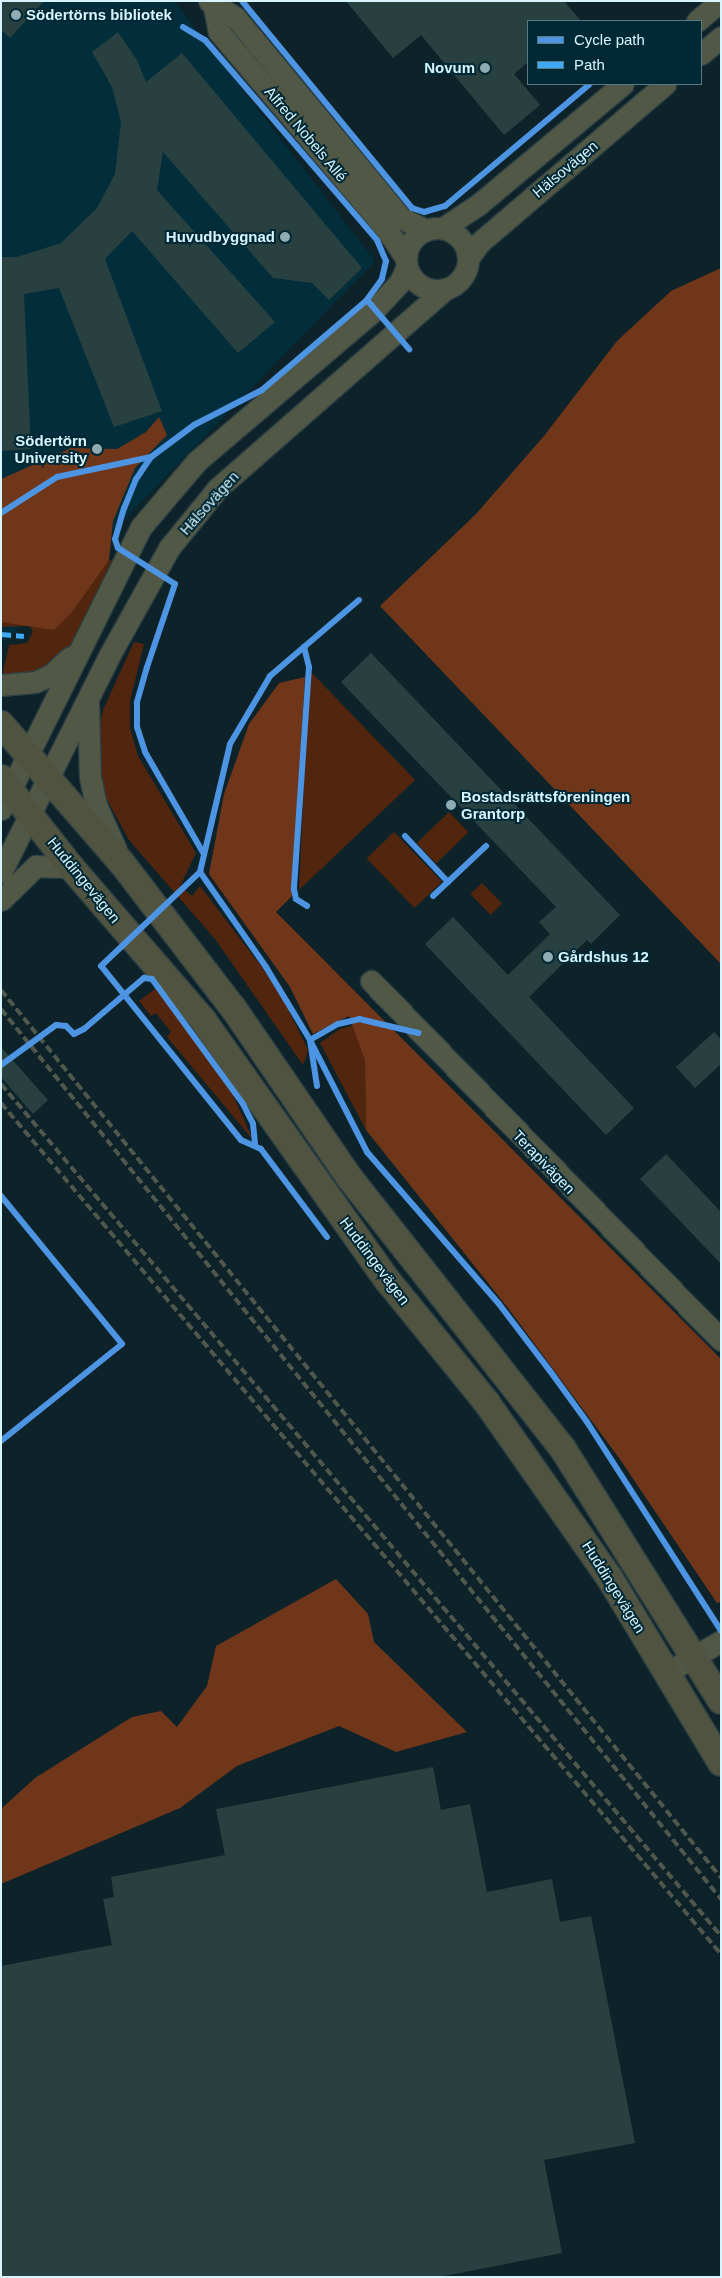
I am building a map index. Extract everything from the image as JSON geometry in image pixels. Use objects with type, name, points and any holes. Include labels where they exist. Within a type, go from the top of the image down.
[{"type":"main road","name":"Huddingevägen","points":[[1,724],[121,862],[234,1009],[349,1177],[563,1449],[721,1701]]},
{"type":"main road","name":"Huddingevägen","points":[[4,792],[30,813],[71,867],[203,1020],[388,1281],[487,1403],[572,1520],[721,1763]]},
{"type":"street","points":[[698,20],[721,1]]},
{"type":"street","name":"Alfred Nobels Allé","points":[[212,4],[236,17],[401,218],[434,229]]},
{"type":"street","name":"Alfred Nobels Allé","points":[[212,4],[219,32],[387,230],[407,262]]},
{"type":"street","points":[[702,53],[721,36]]},
{"type":"street","name":"Hälsovägen","points":[[434,229],[479,204],[622,85]]},
{"type":"street","name":"Hälsovägen","points":[[469,257],[479,242],[664,85]]},
{"type":"street","points":[[4,792],[27,754],[141,528],[197,461],[373,311],[400,282],[413,239],[434,229],[462,240],[469,257],[461,279],[446,289],[422,286],[407,262]]},
{"type":"street","name":"Hälsovägen","points":[[1,872],[88,697],[169,548],[218,488],[446,289]]},
{"type":"street","points":[[1,685],[35,682],[51,675],[80,646]]},
{"type":"street","points":[[88,697],[90,777],[96,805],[121,862]]},
{"type":"street","points":[[1,900],[27,870],[48,864],[71,867]]},
{"type":"street","name":"Terapivägen","points":[[370,981],[721,1340]]},
{"type":"street","points":[[666,1673],[721,1641]]},
{"type":"shaded area","name":"Södertörn University","points":[[1,1],[174,1],[375,261],[5,642],[1,638]]},
{"type":"shaded area","points":[[721,268],[721,964],[380,606],[476,514],[544,436],[617,341],[671,291]]},
{"type":"shaded area","points":[[159,417],[167,435],[135,468],[113,521],[109,560],[72,612],[54,630],[1,622],[1,479],[71,448],[117,449],[146,432]]},
{"type":"shaded area","points":[[109,560],[115,562],[69,648],[48,671],[1,681],[9,645],[27,643],[33,632],[30,626],[1,627],[1,622],[18,622],[54,630]]},
{"type":"shaded area","points":[[134,642],[144,644],[130,701],[130,728],[138,756],[196,853],[180,886],[192,896],[200,886],[277,987],[308,1050],[303,1065],[215,939],[129,840],[104,794],[97,740],[103,710]]},
{"type":"shaded area","points":[[309,670],[415,780],[299,890]]},
{"type":"shaded area","points":[[305,677],[292,896],[276,912],[721,1359],[721,1602],[717,1603],[619,1458],[508,1308],[366,1130],[365,1060],[349,1016],[313,1034],[290,987],[209,874],[224,794],[249,724],[279,683]]},
{"type":"shaded area","points":[[449,812],[468,832],[436,863],[417,843]]},
{"type":"shaded area","points":[[394,832],[442,882],[415,908],[367,858]]},
{"type":"shaded area","points":[[482,883],[502,904],[491,915],[470,894]]},
{"type":"shaded area","points":[[156,988],[233,1095],[253,1140],[167,1037],[171,1032],[156,1013],[151,1016],[139,1001]]},
{"type":"shaded area","points":[[355,1025],[365,1060],[366,1130],[320,1043],[340,1029]]},
{"type":"shaded area","points":[[336,1579],[368,1614],[374,1642],[467,1732],[396,1752],[339,1726],[237,1766],[180,1808],[1,1884],[1,1809],[35,1778],[132,1717],[161,1711],[177,1727],[207,1686],[216,1646]]},
{"type":"building","name":"Södertörns bibliotek","points":[[1,1],[44,1],[10,38],[1,30]]},
{"type":"building","name":"Novum","points":[[346,1],[564,1],[580,20],[527,20],[527,63],[514,74],[540,105],[504,135],[421,35],[393,58]]},
{"type":"building","name":"Huvudbyggnad","points":[[118,32],[137,60],[146,82],[182,53],[362,268],[329,300],[312,283],[273,278],[163,152],[157,190],[275,322],[238,353],[132,231],[105,259],[162,411],[114,427],[59,288],[24,294],[31,449],[1,451],[1,257],[17,257],[61,243],[97,208],[115,174],[121,122],[112,87],[92,52]]},
{"type":"building","points":[[371,653],[620,915],[591,944],[587,940],[529,997],[634,1108],[606,1135],[425,944],[453,917],[508,975],[550,934],[539,922],[556,907],[341,682]]},
{"type":"building","points":[[714,1032],[721,1039],[721,1064],[695,1088],[676,1067]]},
{"type":"building","points":[[1,1047],[48,1100],[33,1114],[1,1077]]},
{"type":"building","points":[[666,1154],[721,1212],[721,1264],[640,1179]]},
{"type":"building","points":[[433,1767],[441,1810],[470,1804],[487,1892],[552,1879],[560,1922],[591,1916],[635,2143],[544,2160],[562,2253],[439,2277],[1,2277],[1,1966],[112,1945],[103,1899],[114,1897],[111,1877],[225,1855],[216,1809]]},
{"type":"railway","points":[[1,990],[721,1878]]},
{"type":"railway","points":[[1,1009],[721,1899]]},
{"type":"railway","points":[[1,1084],[721,1936]]},
{"type":"railway","points":[[1,1103],[721,1954]]},
{"type":"marked path","points":[[1,634],[24,636]]},
{"type":"cycle path","points":[[242,1],[412,208],[424,212],[445,206],[589,85]]},
{"type":"cycle path","points":[[183,27],[205,40],[377,240],[386,261],[382,279],[367,300],[262,390],[194,425],[151,457],[136,479],[124,508],[115,539],[118,548],[175,584],[137,703],[137,727],[145,752],[204,854]]},
{"type":"cycle path","points":[[367,300],[409,349]]},
{"type":"cycle path","points":[[1,513],[57,477],[151,457]]},
{"type":"cycle path","points":[[327,1237],[261,1149],[241,1140],[101,966],[200,872],[230,744],[270,676],[359,600]]},
{"type":"cycle path","points":[[304,647],[309,667],[294,889],[296,899],[307,906]]},
{"type":"cycle path","points":[[405,836],[448,882]]},
{"type":"cycle path","points":[[433,896],[486,846]]},
{"type":"cycle path","points":[[200,872],[266,967],[310,1040],[367,1152],[499,1304],[550,1371],[587,1422],[721,1631]]},
{"type":"cycle path","points":[[1,1065],[56,1025],[66,1026],[74,1034],[84,1029],[144,978],[152,979],[243,1104],[253,1124],[255,1144]]},
{"type":"cycle path","points":[[317,1086],[310,1040],[338,1024],[359,1019],[418,1033]]},
{"type":"cycle path","points":[[1,1196],[122,1344],[1,1441]]},
{"type":"place","name":"Södertörns bibliotek","points":[[16,15]]},
{"type":"place","name":"Novum","points":[[485,68]]},
{"type":"place","name":"Huvudbyggnad","points":[[285,237]]},
{"type":"place","name":"Södertörn University","points":[[97,449]]},
{"type":"place","name":"Bostadsrättsföreningen Grantorp","points":[[451,805]]},
{"type":"place","name":"Gårdshus 12","points":[[548,957]]}]
